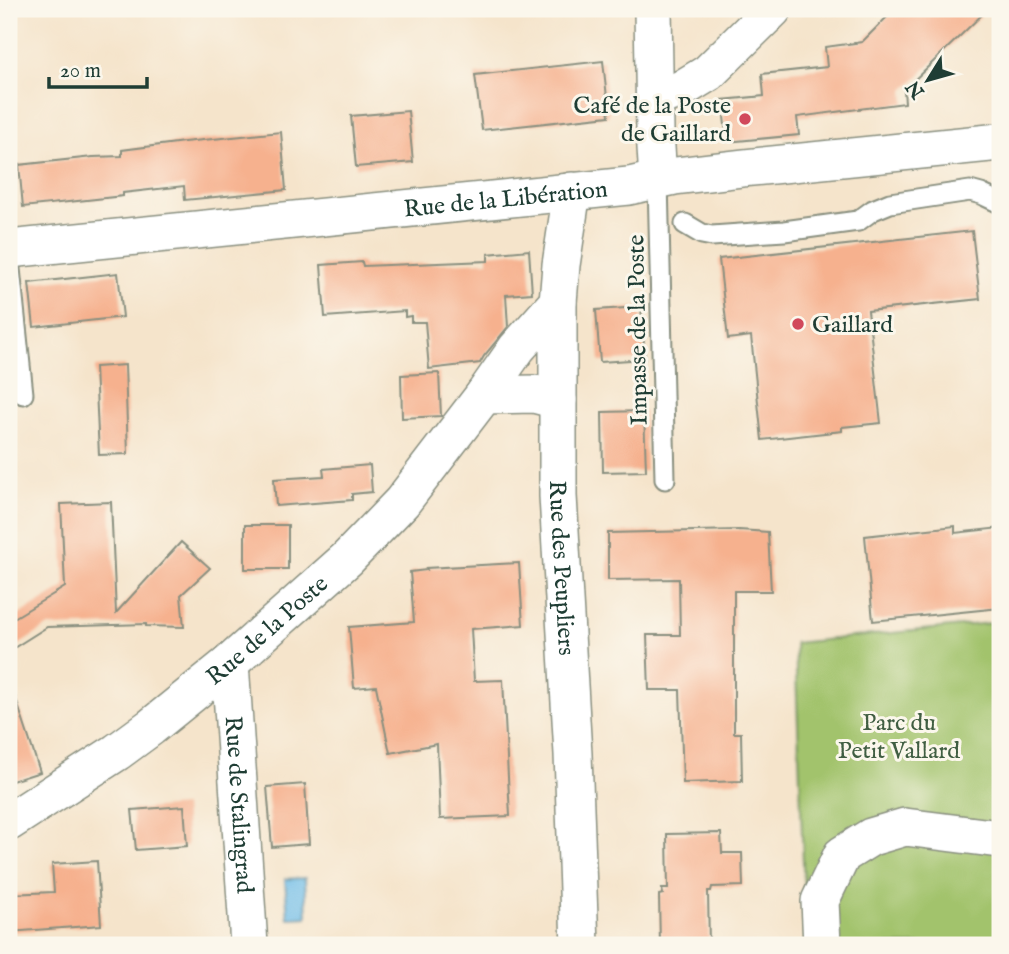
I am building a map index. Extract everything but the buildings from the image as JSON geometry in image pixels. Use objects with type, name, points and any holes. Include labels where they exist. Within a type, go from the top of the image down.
[{"type":"street","points":[[653,9],[658,180]]},
{"type":"street","points":[[655,97],[680,90],[708,73],[773,9]]},
{"type":"street","name":"Rue de la Libération","points":[[9,249],[629,186],[675,176],[1000,142]]},
{"type":"street","name":"Rue des Peupliers","points":[[572,191],[558,302],[558,496],[573,754],[580,945]]},
{"type":"street","name":"Rue de la Poste","points":[[9,822],[117,752],[230,663],[347,559],[402,502],[517,348],[558,302]]},
{"type":"street","points":[[484,395],[534,394],[558,400]]},
{"type":"street","name":"Rue de Stalingrad","points":[[230,663],[249,945]]},
{"type":"street","points":[[822,945],[821,901],[842,855],[871,837],[905,827],[1000,839]]},
{"type":"lane","name":"Impasse de la Poste","points":[[658,180],[665,479]]},
{"type":"lane","points":[[685,224],[702,233],[720,237],[858,221],[873,210],[890,203],[970,191],[1000,203]]},
{"type":"lane","points":[[9,259],[23,394]]},
{"type":"green space","name":"Parc du Petit Vallard","points":[[1000,622],[1000,945],[806,945],[795,643]]},
{"type":"water","points":[[305,878],[307,917],[288,918],[285,879]]},
{"type":"place","name":"Café de la Poste de Gaillard","points":[[745,119]]},
{"type":"place","name":"Gaillard","points":[[798,324]]}]
